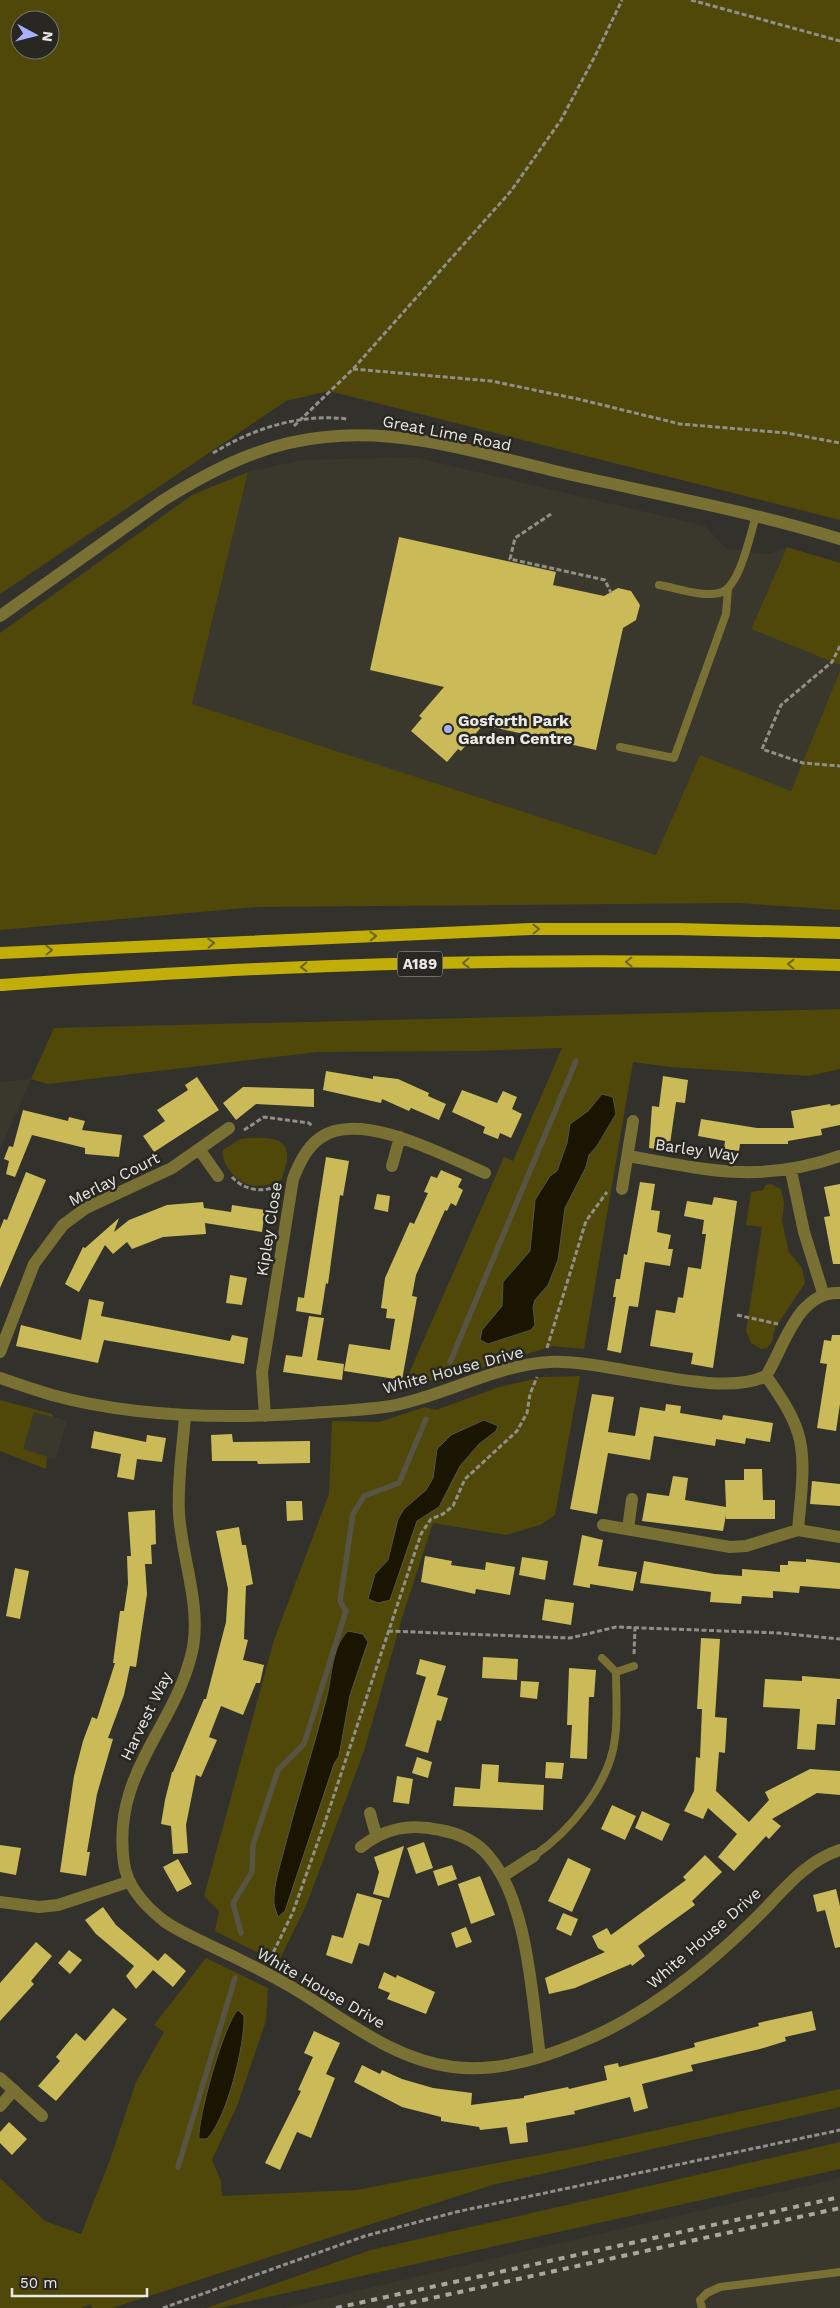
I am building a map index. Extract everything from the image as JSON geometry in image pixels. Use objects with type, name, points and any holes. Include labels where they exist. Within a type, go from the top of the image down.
[{"type":"main road","name":"A189","points":[[0,953],[531,929],[677,929],[840,933]]},
{"type":"main road","name":"A189","points":[[0,985],[247,970],[400,964],[650,962],[840,965]]},
{"type":"street","name":"Great Lime Road","points":[[0,616],[183,488],[223,466],[280,445],[326,437],[373,435],[398,437],[756,516],[840,539]]},
{"type":"street","points":[[622,1189],[633,1121]]},
{"type":"street","name":"Kipley Close","points":[[265,1416],[262,1372],[293,1179],[299,1163],[308,1149],[320,1138],[346,1129],[400,1137],[486,1173]]},
{"type":"street","name":"Merlay Court","points":[[0,1352],[3,1335],[34,1264],[62,1224],[86,1208],[172,1168],[199,1149],[235,1130]]},
{"type":"street","points":[[392,1166],[400,1137]]},
{"type":"street","points":[[199,1149],[221,1173]]},
{"type":"street","name":"Barley Way","points":[[628,1156],[716,1172],[754,1174],[791,1171],[840,1156]]},
{"type":"street","points":[[791,1171],[804,1232],[823,1293]]},
{"type":"street","points":[[798,1530],[801,1452],[799,1434],[786,1408],[766,1376],[808,1303],[823,1293],[840,1292]]},
{"type":"street","name":"White House Drive","points":[[0,1378],[53,1395],[98,1404],[184,1414],[265,1416],[392,1406],[496,1373],[542,1363],[588,1362],[722,1384],[754,1382],[766,1376]]},
{"type":"street","name":"Harvest Way","points":[[184,1414],[179,1510],[182,1543],[194,1617],[192,1650],[181,1686],[144,1754],[127,1799],[122,1844],[128,1882],[146,1905],[165,1921],[224,1952]]},
{"type":"street","points":[[628,1529],[632,1499]]},
{"type":"street","points":[[603,1525],[730,1547],[746,1546],[798,1530],[840,1537]]},
{"type":"street","points":[[370,1813],[376,1835]]},
{"type":"street","points":[[361,1847],[376,1835],[396,1828],[412,1826],[459,1834],[483,1850],[503,1876],[526,1949],[540,2057]]},
{"type":"street","name":"White House Drive","points":[[224,1952],[263,1972],[371,2036],[422,2060],[452,2067],[504,2065],[540,2057],[604,2033],[670,1993],[753,1921],[801,1871],[827,1854],[840,1850]]},
{"type":"street","points":[[503,1876],[534,1856]]},
{"type":"street","points":[[0,1902],[39,1907],[58,1904],[128,1882]]},
{"type":"street","points":[[0,2078],[42,2116]]},
{"type":"street","points":[[0,2106],[14,2090]]},
{"type":"lane","points":[[659,585],[710,594],[721,593],[728,589],[737,575],[756,516]]},
{"type":"lane","points":[[620,747],[674,758],[726,614],[728,589]]},
{"type":"lane","points":[[534,1856],[549,1846],[576,1819],[593,1795],[606,1769],[615,1740],[616,1672],[602,1658]]},
{"type":"lane","points":[[616,1672],[634,1666]]},
{"type":"lane","points":[[702,2308],[700,2300],[707,2293],[720,2287],[840,2272]]},
{"type":"path","points":[[280,445],[299,420],[353,369],[510,191],[561,120],[596,56],[622,0]]},
{"type":"path","points":[[691,0],[840,41]]},
{"type":"path","points":[[353,369],[491,382],[578,399],[680,424],[787,433],[840,443]]},
{"type":"path","points":[[206,457],[246,435],[299,420],[325,418],[350,420]]},
{"type":"path","points":[[551,514],[515,538],[510,558],[606,580],[611,593]]},
{"type":"path","points":[[840,646],[832,662],[781,706],[762,749],[803,763],[840,766]]},
{"type":"path","points":[[235,1130],[264,1117],[290,1119],[309,1122],[320,1138]]},
{"type":"path","points":[[221,1173],[237,1183],[261,1191],[274,1187],[284,1181]]},
{"type":"path","points":[[263,1972],[293,1912],[421,1534],[431,1519],[453,1506],[465,1479],[517,1431],[527,1413],[530,1394],[542,1363],[586,1221],[602,1196],[609,1190],[622,1189]]},
{"type":"path","points":[[737,1315],[792,1328]]},
{"type":"path","points":[[388,1631],[570,1638],[616,1627],[635,1627],[779,1633],[840,1639]]},
{"type":"path","points":[[634,1666],[635,1627]]},
{"type":"path","points":[[163,2308],[365,2236],[447,2215],[840,2130]]},
{"type":"shaded area","points":[[0,0],[840,0],[840,520],[329,391],[286,401],[0,594]]},
{"type":"shaded area","name":"Gosforth Park Garden Centre","points":[[414,457],[705,526],[726,548],[768,554],[787,547],[751,629],[840,665],[840,671],[791,792],[700,755],[656,855],[192,704],[248,472],[302,460]]},
{"type":"shaded area","points":[[248,472],[192,704],[656,855],[700,755],[791,791],[840,671],[840,910],[738,903],[256,907],[0,930],[0,633],[192,495]]},
{"type":"shaded area","points":[[787,547],[840,563],[840,665],[751,629]]},
{"type":"shaded area","points":[[840,1009],[840,1069],[809,1076],[669,1067],[633,1062],[584,1349],[553,1346],[468,1372],[403,1387],[504,1157],[513,1161],[562,1048],[475,1051],[318,1052],[48,1084],[31,1079],[54,1028]]},
{"type":"shaded area","points":[[31,1079],[0,1150],[0,1082]]},
{"type":"shaded area","points":[[602,1094],[613,1097],[616,1114],[597,1146],[589,1155],[586,1167],[565,1208],[558,1260],[548,1285],[535,1300],[533,1307],[535,1325],[531,1330],[488,1344],[480,1340],[482,1330],[502,1306],[503,1282],[530,1251],[535,1200],[550,1176],[557,1171],[567,1143],[570,1124],[588,1111]]},
{"type":"shaded area","points":[[240,1139],[272,1139],[283,1144],[287,1156],[281,1180],[259,1186],[245,1183],[233,1175],[224,1159],[223,1150]]},
{"type":"shaded area","points":[[771,1184],[781,1189],[784,1203],[782,1221],[789,1252],[802,1268],[805,1283],[775,1328],[772,1342],[767,1348],[761,1349],[751,1343],[746,1331],[762,1227],[746,1225],[751,1192],[763,1190],[766,1185]]},
{"type":"shaded area","points":[[580,1376],[555,1515],[540,1525],[506,1535],[433,1523],[402,1618],[364,1751],[306,1906],[278,1963],[215,1931],[219,1911],[204,1896],[274,1640],[329,1494],[332,1421],[379,1422],[425,1407],[436,1410],[499,1387],[543,1377]]},
{"type":"shaded area","points":[[0,1400],[52,1414],[53,1417],[34,1412],[23,1449],[47,1457],[46,1469],[0,1451]]},
{"type":"shaded area","points":[[34,1411],[67,1421],[55,1460],[22,1450]]},
{"type":"shaded area","points":[[484,1420],[498,1426],[496,1431],[479,1444],[460,1466],[439,1507],[417,1521],[390,1600],[378,1603],[368,1599],[375,1574],[388,1560],[398,1519],[404,1509],[426,1490],[433,1478],[437,1449],[451,1435]]},
{"type":"shaded area","points":[[348,1631],[363,1634],[368,1642],[350,1695],[339,1756],[334,1764],[285,1911],[278,1917],[274,1903],[277,1876],[327,1696],[333,1662],[339,1645]]},
{"type":"shaded area","points":[[206,1958],[268,1988],[266,2021],[237,2106],[212,2160],[221,2181],[222,2196],[356,2190],[586,2146],[840,2089],[840,2107],[492,2185],[112,2308],[92,2308],[91,2304],[81,2308],[0,2308],[0,2178],[45,2221],[81,2234],[110,2160],[136,2082],[164,2032],[154,2025]]},
{"type":"shaded area","points":[[238,2010],[244,2016],[244,2029],[238,2062],[228,2098],[214,2129],[207,2139],[199,2139],[202,2113],[212,2072],[232,2018]]},
{"type":"shaded area","points":[[840,2142],[840,2169],[219,2308],[206,2308],[371,2250]]},
{"type":"shaded area","points":[[840,2178],[840,2308],[284,2308],[508,2255]]},
{"type":"building","points":[[399,537],[556,572],[553,585],[604,596],[618,588],[631,591],[640,605],[636,620],[623,628],[596,750],[483,725],[461,751],[458,749],[447,762],[411,731],[422,718],[419,716],[444,687],[370,670]]},
{"type":"building","points":[[326,1071],[373,1079],[373,1076],[398,1079],[429,1093],[428,1096],[446,1104],[439,1120],[411,1108],[409,1111],[382,1099],[381,1103],[323,1090]]},
{"type":"building","points":[[663,1076],[688,1080],[685,1103],[676,1102],[669,1151],[649,1148],[652,1106],[659,1107]]},
{"type":"building","points":[[197,1077],[219,1110],[154,1152],[143,1136],[165,1121],[157,1110],[188,1090],[185,1085]]},
{"type":"building","points":[[243,1087],[314,1089],[314,1107],[256,1104],[236,1120],[223,1103]]},
{"type":"building","points":[[462,1090],[497,1103],[503,1091],[517,1097],[512,1109],[522,1114],[511,1138],[500,1133],[498,1139],[483,1133],[485,1127],[452,1112]]},
{"type":"building","points":[[830,1104],[831,1106],[840,1104],[840,1125],[821,1129],[822,1135],[788,1141],[788,1144],[740,1144],[739,1151],[724,1149],[725,1141],[698,1136],[701,1119],[757,1128],[794,1128],[791,1111]]},
{"type":"building","points":[[23,1110],[68,1121],[69,1117],[85,1121],[82,1130],[122,1135],[119,1157],[85,1154],[85,1148],[32,1135],[15,1177],[6,1174],[9,1161],[4,1159],[9,1146],[13,1147]]},
{"type":"building","points":[[326,1157],[349,1161],[343,1196],[340,1195],[328,1284],[326,1283],[321,1315],[296,1311],[298,1297],[304,1298]]},
{"type":"building","points":[[441,1170],[462,1179],[458,1187],[463,1190],[456,1206],[451,1203],[447,1211],[445,1210],[416,1275],[412,1296],[417,1297],[402,1380],[344,1371],[349,1344],[390,1350],[395,1319],[386,1318],[387,1309],[381,1308],[385,1278],[410,1222],[414,1224],[428,1193],[424,1192],[431,1176],[437,1178]]},
{"type":"building","points":[[26,1172],[46,1180],[0,1288],[0,1229],[4,1219],[7,1220]]},
{"type":"building","points":[[640,1182],[655,1184],[651,1210],[660,1211],[657,1232],[671,1235],[668,1249],[673,1249],[670,1266],[645,1262],[638,1307],[629,1306],[621,1353],[607,1350],[616,1297],[613,1297],[616,1279],[620,1279],[624,1254],[627,1255]]},
{"type":"building","points":[[840,1184],[840,1264],[833,1264],[824,1217],[830,1216],[824,1187]]},
{"type":"building","points":[[377,1194],[390,1196],[388,1212],[374,1209]]},
{"type":"building","points":[[714,1197],[737,1201],[713,1368],[691,1364],[693,1353],[650,1346],[656,1310],[675,1313],[678,1297],[683,1298],[688,1267],[701,1269],[706,1234],[702,1234],[704,1220],[684,1216],[687,1201],[712,1205]]},
{"type":"building","points":[[203,1202],[204,1208],[231,1212],[232,1205],[265,1210],[262,1232],[205,1223],[206,1234],[163,1237],[132,1249],[127,1242],[113,1254],[105,1245],[79,1292],[65,1284],[83,1247],[85,1248],[119,1218],[114,1232],[129,1220],[167,1205]]},
{"type":"building","points":[[230,1275],[247,1278],[242,1305],[226,1303]]},
{"type":"building","points":[[89,1299],[104,1302],[101,1316],[230,1341],[232,1335],[248,1338],[244,1364],[104,1340],[98,1363],[16,1346],[21,1325],[81,1340]]},
{"type":"building","points":[[309,1316],[324,1318],[317,1360],[344,1364],[342,1380],[283,1372],[286,1355],[302,1357]]},
{"type":"building","points":[[832,1335],[840,1335],[840,1404],[836,1431],[817,1428],[827,1364],[820,1363],[824,1340],[831,1341]]},
{"type":"building","points":[[592,1394],[614,1397],[608,1432],[635,1436],[640,1407],[665,1411],[666,1404],[681,1406],[680,1413],[722,1420],[723,1415],[773,1423],[770,1442],[746,1438],[745,1444],[716,1439],[715,1446],[654,1436],[650,1460],[608,1453],[597,1514],[570,1509]]},
{"type":"building","points":[[94,1431],[146,1442],[147,1435],[166,1438],[162,1462],[137,1459],[134,1480],[117,1477],[121,1454],[91,1448]]},
{"type":"building","points":[[232,1434],[233,1442],[310,1441],[310,1463],[258,1464],[257,1461],[212,1461],[211,1435]]},
{"type":"building","points":[[744,1469],[762,1469],[763,1500],[775,1500],[775,1519],[726,1519],[726,1515],[723,1531],[642,1521],[647,1493],[669,1496],[673,1476],[688,1478],[685,1500],[726,1507],[725,1480],[744,1480]]},
{"type":"building","points":[[812,1481],[840,1484],[840,1506],[810,1504]]},
{"type":"building","points":[[286,1501],[302,1501],[303,1520],[287,1521]]},
{"type":"building","points":[[155,1510],[156,1544],[151,1545],[152,1564],[145,1564],[147,1594],[136,1667],[130,1666],[124,1695],[108,1738],[113,1739],[97,1794],[87,1852],[90,1852],[86,1876],[60,1872],[74,1776],[83,1741],[92,1717],[97,1719],[115,1663],[113,1663],[120,1611],[124,1611],[128,1584],[127,1556],[131,1556],[128,1512]]},
{"type":"building","points":[[239,1527],[242,1545],[246,1545],[253,1584],[246,1586],[244,1639],[248,1640],[243,1660],[264,1665],[260,1683],[256,1683],[243,1715],[221,1706],[209,1737],[217,1740],[201,1777],[196,1775],[186,1825],[188,1853],[173,1854],[171,1826],[161,1824],[165,1800],[172,1772],[204,1699],[206,1699],[226,1622],[228,1589],[216,1531]]},
{"type":"building","points":[[582,1535],[603,1540],[598,1566],[637,1572],[633,1591],[590,1584],[590,1588],[573,1585]]},
{"type":"building","points":[[425,1556],[452,1561],[451,1565],[485,1570],[486,1562],[515,1567],[510,1595],[476,1589],[475,1594],[421,1582]]},
{"type":"building","points":[[522,1557],[548,1561],[545,1580],[519,1575]]},
{"type":"building","points":[[806,1559],[840,1563],[840,1589],[800,1586],[799,1593],[773,1591],[773,1598],[742,1596],[741,1604],[710,1602],[711,1592],[640,1583],[644,1561],[715,1574],[742,1576],[742,1569],[780,1572],[780,1565],[788,1565],[788,1561],[806,1562]]},
{"type":"building","points":[[15,1568],[29,1571],[20,1619],[6,1616]]},
{"type":"building","points":[[545,1599],[574,1603],[571,1625],[542,1620]]},
{"type":"building","points":[[701,1638],[720,1639],[715,1717],[727,1718],[725,1753],[719,1752],[716,1791],[749,1822],[769,1800],[765,1792],[810,1769],[840,1771],[840,1795],[817,1793],[772,1819],[781,1826],[769,1839],[766,1836],[734,1871],[718,1857],[737,1834],[708,1808],[703,1819],[684,1811],[694,1791],[696,1757],[700,1758],[702,1709],[697,1709]]},
{"type":"building","points":[[483,1657],[518,1659],[517,1680],[482,1678]]},
{"type":"building","points":[[420,1659],[446,1666],[437,1695],[448,1698],[441,1721],[437,1720],[428,1753],[405,1746],[426,1677],[416,1674]]},
{"type":"building","points":[[569,1668],[596,1670],[594,1697],[589,1697],[587,1759],[570,1758],[572,1725],[567,1725]]},
{"type":"building","points":[[802,1676],[840,1679],[840,1699],[837,1699],[835,1725],[817,1724],[815,1750],[797,1749],[800,1709],[763,1707],[765,1679],[802,1681]]},
{"type":"building","points":[[521,1681],[539,1682],[537,1699],[520,1697]]},
{"type":"building","points":[[417,1757],[432,1762],[428,1778],[412,1773]]},
{"type":"building","points":[[546,1762],[564,1763],[562,1779],[545,1778]]},
{"type":"building","points":[[482,1764],[499,1765],[498,1782],[544,1785],[543,1810],[453,1806],[455,1787],[480,1789]]},
{"type":"building","points":[[397,1776],[413,1779],[409,1804],[393,1802]]},
{"type":"building","points":[[612,1805],[636,1816],[625,1840],[601,1829]]},
{"type":"building","points":[[642,1811],[670,1824],[662,1841],[635,1828]]},
{"type":"building","points":[[424,1842],[433,1868],[416,1874],[407,1848]]},
{"type":"building","points":[[0,1845],[21,1848],[16,1875],[0,1872]]},
{"type":"building","points":[[404,1846],[389,1898],[373,1894],[379,1872],[374,1857]]},
{"type":"building","points":[[705,1855],[722,1872],[692,1901],[695,1905],[638,1946],[645,1956],[632,1966],[631,1964],[575,1988],[549,1994],[545,1978],[605,1952],[598,1948],[592,1936],[607,1928],[611,1935],[686,1880],[683,1877]]},
{"type":"building","points":[[568,1858],[591,1869],[572,1912],[548,1901]]},
{"type":"building","points":[[178,1859],[192,1884],[177,1892],[163,1867]]},
{"type":"building","points":[[452,1865],[457,1879],[438,1886],[433,1871]]},
{"type":"building","points":[[480,1876],[495,1915],[471,1924],[458,1884]]},
{"type":"building","points":[[836,1889],[840,1906],[840,1947],[835,1948],[825,1910],[817,1912],[813,1895]]},
{"type":"building","points":[[357,1893],[382,1900],[369,1946],[359,1943],[352,1964],[326,1955],[332,1935],[343,1938]]},
{"type":"building","points":[[103,1907],[116,1925],[158,1961],[165,1953],[186,1971],[173,1987],[153,1970],[136,1989],[126,1976],[134,1966],[96,1934],[85,1920]]},
{"type":"building","points":[[563,1913],[578,1919],[571,1936],[556,1929]]},
{"type":"building","points":[[466,1927],[472,1942],[456,1948],[451,1933]]},
{"type":"building","points":[[36,1942],[52,1956],[31,1981],[34,1984],[0,2021],[0,1983]]},
{"type":"building","points":[[69,1950],[82,1960],[70,1974],[58,1963]]},
{"type":"building","points":[[384,1972],[396,1978],[397,1975],[435,1992],[426,2014],[387,1999],[390,1993],[378,1988]]},
{"type":"building","points":[[113,2008],[127,2019],[56,2101],[38,2086],[60,2061],[56,2057],[76,2033],[85,2041]]},
{"type":"building","points":[[812,2011],[816,2030],[785,2037],[786,2041],[760,2049],[691,2065],[693,2071],[642,2084],[648,2108],[634,2112],[630,2097],[574,2111],[575,2114],[526,2123],[528,2142],[510,2144],[507,2127],[480,2130],[479,2127],[441,2121],[441,2117],[402,2107],[354,2082],[362,2065],[380,2074],[382,2070],[402,2079],[433,2088],[472,2093],[471,2105],[524,2098],[524,2096],[568,2087],[569,2089],[607,2080],[604,2066],[618,2063],[619,2067],[662,2056],[695,2047],[694,2043],[759,2026],[758,2023]]},
{"type":"building","points":[[314,2031],[340,2043],[326,2074],[335,2078],[311,2138],[297,2132],[280,2170],[265,2163],[301,2091],[298,2090],[313,2057],[304,2053]]},
{"type":"building","points":[[9,2122],[27,2139],[12,2155],[0,2143],[0,2132]]},
{"type":"waterway","points":[[450,1362],[576,1061]]},
{"type":"waterway","points":[[241,1933],[233,1903],[252,1872],[253,1845],[278,1770],[304,1744],[346,1611],[340,1601],[353,1514],[364,1496],[399,1483],[426,1419]]},
{"type":"waterway","points":[[178,2167],[235,1978]]},
{"type":"railway","points":[[336,2308],[840,2197]]},
{"type":"railway","points":[[387,2308],[840,2208]]},
{"type":"place","name":"Gosforth Park Garden Centre","points":[[448,729]]}]
